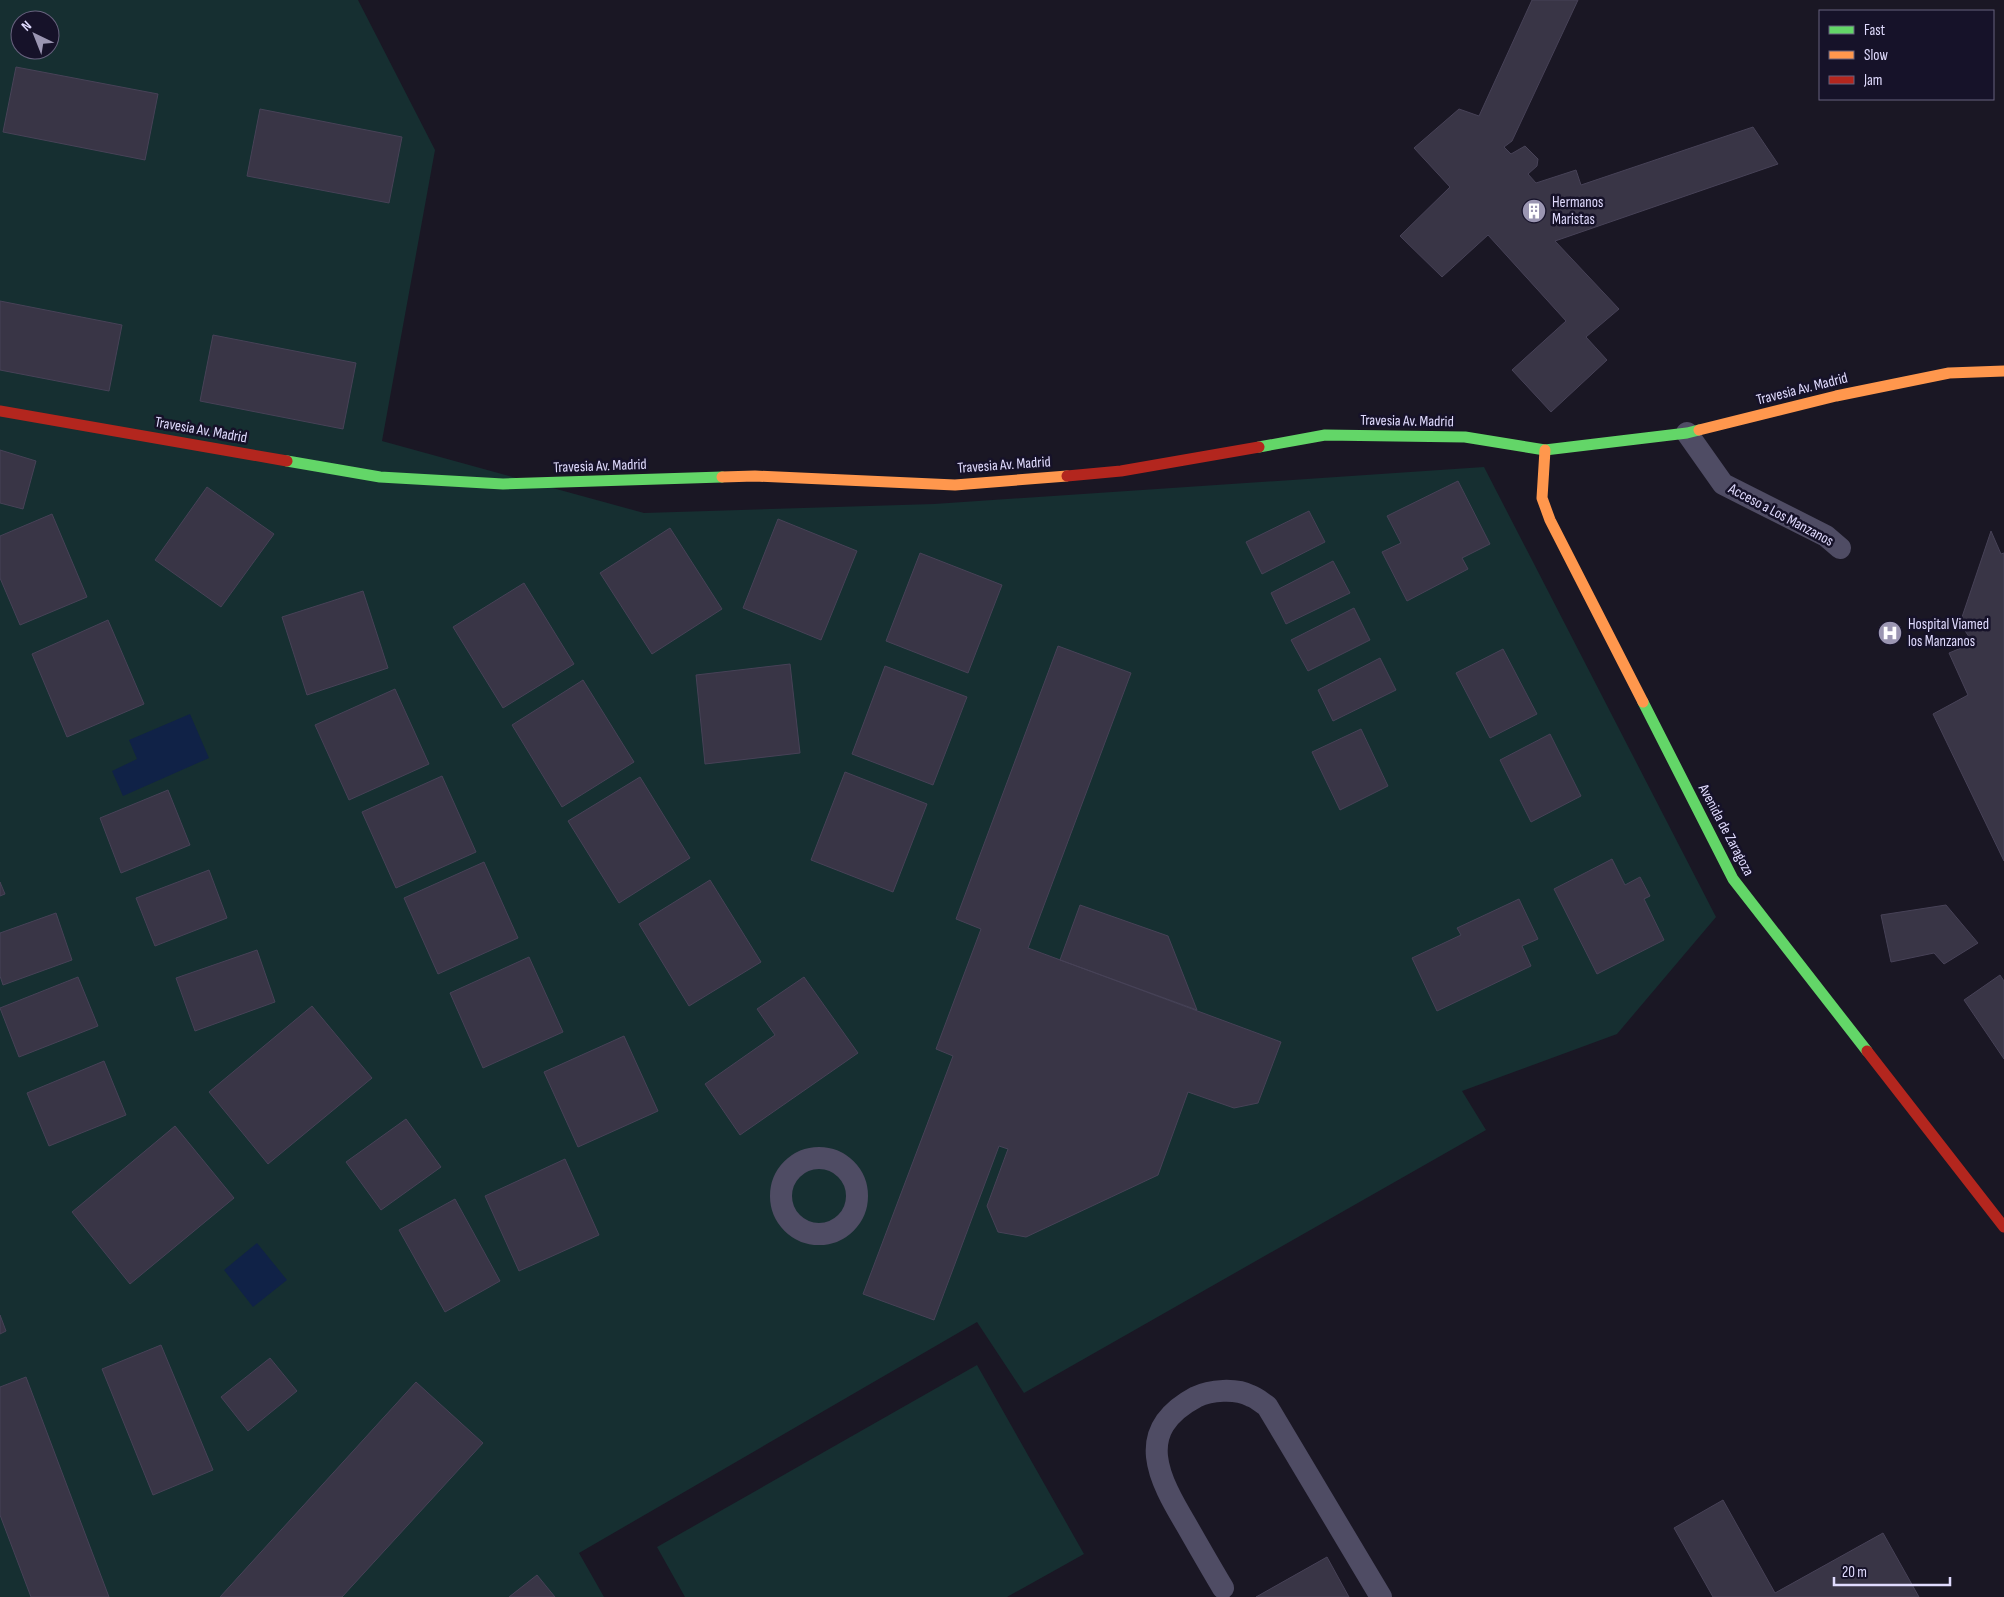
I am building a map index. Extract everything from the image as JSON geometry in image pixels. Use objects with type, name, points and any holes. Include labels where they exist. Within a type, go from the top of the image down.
[{"type":"street","name":"Travesia Av. Madrid","points":[[0,411],[380,476],[503,484],[755,476],[955,485],[1121,472],[1325,435],[1465,437],[1545,450],[1687,433],[1836,396],[1949,373],[2004,372]]},
{"type":"street","name":"Avenida de Zaragoza","points":[[1545,450],[1542,498],[1550,520],[1733,879],[2004,1226]]},
{"type":"lane","name":"Acceso a Los Manzanos","points":[[1687,433],[1723,484],[1826,536],[1840,548]]},
{"type":"lane","points":[[1223,1588],[1166,1490],[1156,1459],[1158,1436],[1166,1422],[1182,1405],[1201,1395],[1227,1390],[1250,1395],[1267,1406],[1381,1597]]},
{"type":"green space","points":[[0,0],[358,0],[435,150],[382,441],[644,513],[934,504],[1484,467],[1716,917],[1617,1034],[1462,1091],[1486,1130],[1024,1393],[977,1322],[579,1553],[604,1597],[0,1597]]},
{"type":"green space","points":[[977,1365],[1084,1554],[1007,1597],[685,1597],[657,1547]]},
{"type":"water","points":[[190,714],[209,758],[123,796],[112,771],[137,759],[129,740]]},
{"type":"water","points":[[257,1243],[287,1280],[253,1307],[224,1270]]},
{"type":"building","name":"Hermanos Maristas","points":[[1532,0],[1578,0],[1512,141],[1504,147],[1511,154],[1525,146],[1538,159],[1537,166],[1528,174],[1536,183],[1576,170],[1581,185],[1753,127],[1778,164],[1555,241],[1619,309],[1586,337],[1607,360],[1551,412],[1512,370],[1566,321],[1488,235],[1442,277],[1400,236],[1450,187],[1414,148],[1459,109],[1479,116]]},
{"type":"building","points":[[16,67],[158,94],[145,160],[3,132]]},
{"type":"building","points":[[260,109],[402,137],[389,203],[247,176]]},
{"type":"building","points":[[0,301],[122,325],[109,391],[0,370]]},
{"type":"building","points":[[213,335],[356,363],[343,429],[200,401]]},
{"type":"building","points":[[0,450],[36,461],[23,509],[0,503]]},
{"type":"building","points":[[1458,481],[1490,544],[1462,558],[1468,569],[1407,601],[1382,552],[1401,543],[1387,516]]},
{"type":"building","points":[[207,487],[274,534],[221,607],[155,560]]},
{"type":"building","points":[[1309,511],[1325,542],[1262,574],[1246,542]]},
{"type":"building","points":[[52,514],[87,597],[20,625],[0,578],[0,536]]},
{"type":"building","points":[[778,519],[857,551],[821,640],[743,608]]},
{"type":"building","points":[[670,528],[722,609],[652,654],[600,573]]},
{"type":"building","points":[[1991,531],[2001,554],[2004,553],[2004,861],[1933,714],[1968,695],[1949,653],[1973,643],[1960,623]]},
{"type":"building","points":[[920,553],[1002,585],[968,673],[886,641]]},
{"type":"building","points":[[1333,561],[1350,593],[1286,624],[1271,593]]},
{"type":"building","points":[[524,583],[574,664],[503,708],[453,627]]},
{"type":"building","points":[[363,591],[388,668],[307,695],[282,617]]},
{"type":"building","points":[[1354,608],[1370,640],[1308,671],[1291,640]]},
{"type":"building","points":[[108,620],[144,704],[67,737],[32,654]]},
{"type":"building","points":[[1058,646],[1131,673],[1028,948],[1281,1042],[1258,1103],[1234,1108],[1188,1092],[1158,1175],[1026,1237],[998,1232],[987,1206],[1008,1149],[999,1146],[934,1320],[863,1294],[953,1056],[936,1049],[981,929],[956,919]]},
{"type":"building","points":[[1503,649],[1537,714],[1490,738],[1456,673]]},
{"type":"building","points":[[1380,658],[1396,690],[1333,721],[1318,690]]},
{"type":"building","points":[[790,664],[800,753],[705,764],[696,675]]},
{"type":"building","points":[[885,666],[967,697],[933,785],[852,754]]},
{"type":"building","points":[[583,680],[634,762],[562,807],[512,725]]},
{"type":"building","points":[[395,689],[429,764],[349,800],[315,725]]},
{"type":"building","points":[[1361,729],[1388,786],[1340,810],[1312,752]]},
{"type":"building","points":[[1550,734],[1581,796],[1531,822],[1500,760]]},
{"type":"building","points":[[845,772],[927,804],[893,892],[811,860]]},
{"type":"building","points":[[442,776],[476,852],[396,888],[362,812]]},
{"type":"building","points":[[640,777],[690,858],[619,903],[568,821]]},
{"type":"building","points":[[168,790],[190,845],[121,873],[100,818]]},
{"type":"building","points":[[1612,859],[1625,885],[1640,877],[1650,896],[1644,899],[1664,940],[1597,974],[1554,889]]},
{"type":"building","points":[[484,862],[518,938],[438,974],[404,898]]},
{"type":"building","points":[[209,870],[227,918],[155,946],[136,898]]},
{"type":"building","points":[[710,880],[761,962],[689,1006],[639,924]]},
{"type":"building","points":[[0,882],[5,894],[0,896]]},
{"type":"building","points":[[1519,899],[1538,939],[1522,946],[1531,966],[1437,1011],[1412,958],[1461,935],[1457,928]]},
{"type":"building","points":[[1080,905],[1168,936],[1197,1010],[1060,960]]},
{"type":"building","points":[[1946,905],[1978,943],[1944,964],[1934,953],[1891,962],[1881,915]]},
{"type":"building","points":[[56,913],[72,960],[3,985],[0,976],[0,933]]},
{"type":"building","points":[[257,950],[275,1002],[195,1031],[176,978]]},
{"type":"building","points":[[529,957],[563,1032],[483,1068],[450,993]]},
{"type":"building","points":[[2000,975],[2004,981],[2004,1059],[1964,1000]]},
{"type":"building","points":[[78,977],[98,1026],[19,1057],[0,1008]]},
{"type":"building","points":[[804,977],[858,1053],[740,1135],[705,1084],[775,1035],[757,1009]]},
{"type":"building","points":[[312,1006],[372,1078],[268,1164],[209,1092]]},
{"type":"building","points":[[624,1036],[658,1111],[578,1147],[544,1072]]},
{"type":"building","points":[[104,1061],[126,1115],[49,1146],[27,1093]]},
{"type":"building","points":[[406,1119],[441,1167],[381,1210],[346,1162]]},
{"type":"building","points":[[175,1126],[234,1198],[130,1284],[72,1212]]},
{"type":"building","points":[[565,1159],[599,1235],[519,1271],[485,1196]]},
{"type":"building","points":[[455,1199],[500,1281],[445,1312],[399,1230]]},
{"type":"building","points":[[0,1315],[6,1331],[0,1334]]},
{"type":"building","points":[[161,1345],[213,1470],[153,1495],[102,1369]]},
{"type":"building","points":[[270,1358],[297,1391],[248,1431],[221,1397]]},
{"type":"building","points":[[26,1377],[109,1597],[31,1597],[0,1515],[0,1387]]},
{"type":"building","points":[[416,1382],[483,1443],[342,1597],[220,1597]]},
{"type":"building","points":[[1723,1500],[1775,1593],[1883,1533],[1919,1597],[1713,1597],[1674,1528]]},
{"type":"building","points":[[1327,1557],[1349,1597],[1256,1597]]},
{"type":"building","points":[[537,1575],[555,1597],[509,1597]]},
{"type":"traffic: fast","points":[[1259,447],[1325,435],[1465,437],[1545,450],[1699,430]]},
{"type":"traffic: fast","points":[[287,461],[380,477],[503,484],[722,477]]},
{"type":"traffic: fast","points":[[1643,702],[1733,879],[1867,1051]]},
{"type":"traffic: slow","points":[[1699,430],[1836,396],[1949,373],[2004,371]]},
{"type":"traffic: slow","points":[[1545,450],[1542,498],[1550,520],[1643,702]]},
{"type":"traffic: slow","points":[[722,477],[755,476],[955,485],[1067,476]]},
{"type":"traffic: jam","points":[[0,411],[287,461]]},
{"type":"traffic: jam","points":[[1067,476],[1121,471],[1259,447]]},
{"type":"traffic: jam","points":[[1867,1051],[2004,1227]]},
{"type":"place","name":"Hermanos Maristas","points":[[1534,211]]},
{"type":"place","name":"Hospital Viamed los Manzanos","points":[[1890,633]]}]
